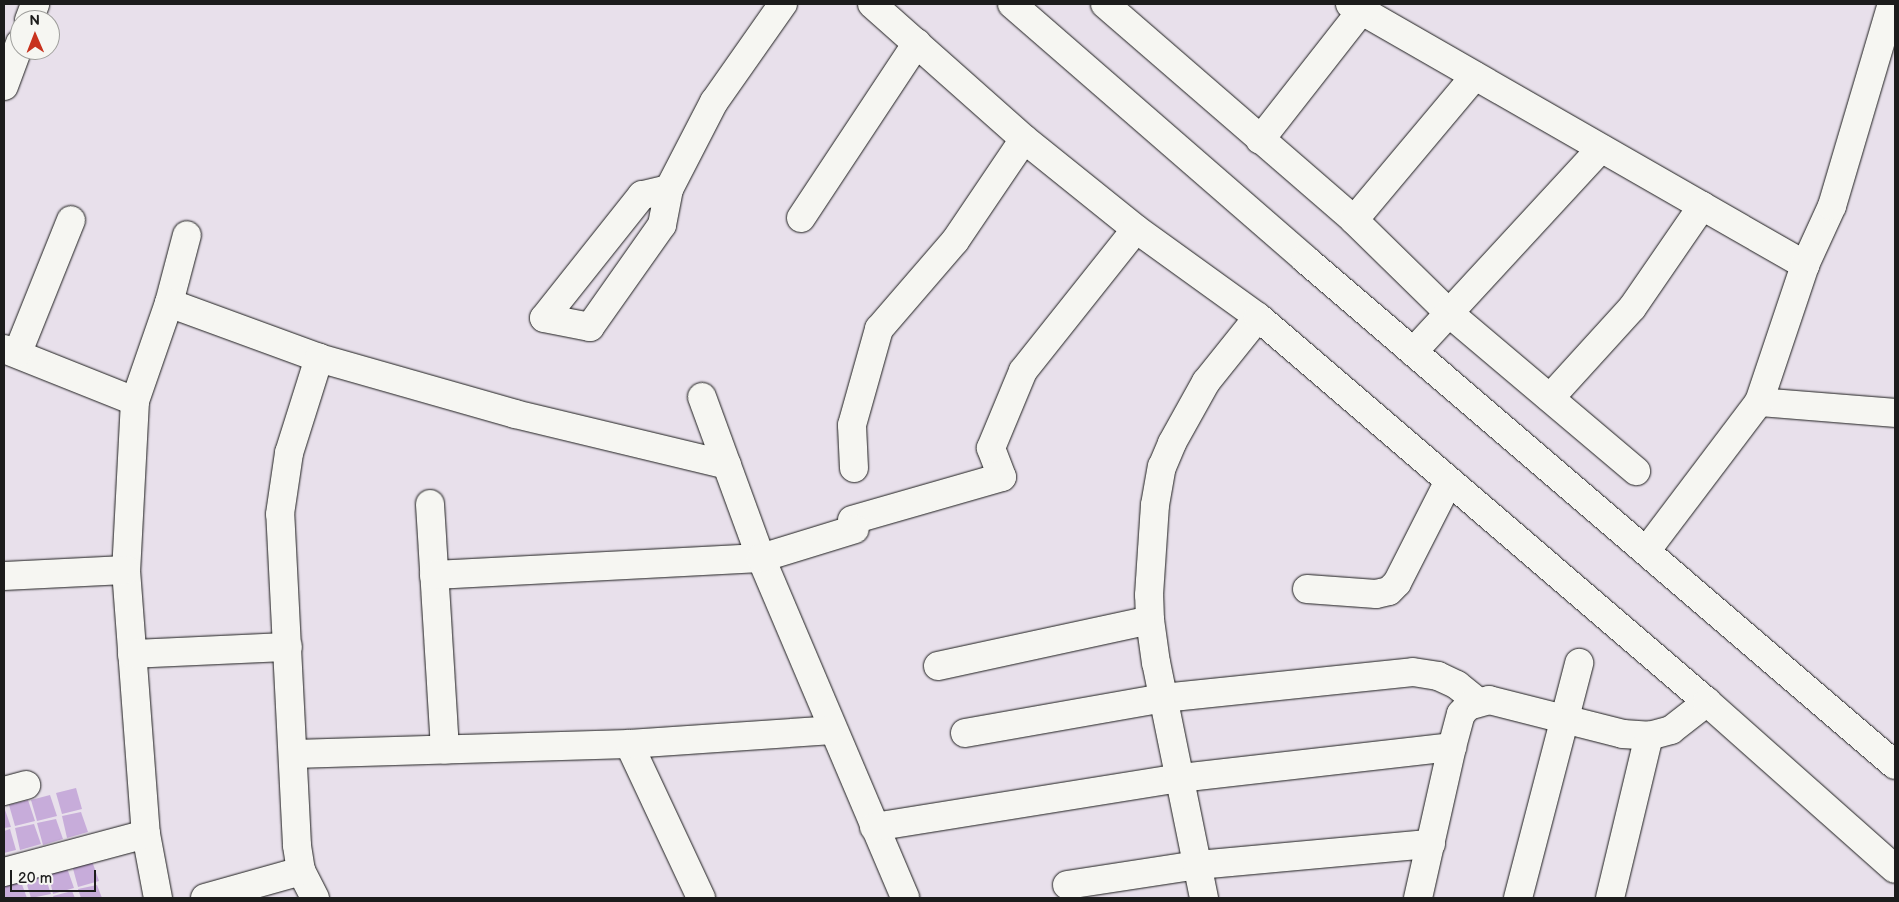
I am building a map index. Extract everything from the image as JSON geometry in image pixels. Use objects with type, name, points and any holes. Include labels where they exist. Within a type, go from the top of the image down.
[{"type":"main road","points":[[669,189],[642,195],[544,318],[590,327],[662,225],[669,189],[714,102],[784,4]]},
{"type":"main road","points":[[872,4],[1024,139],[1136,229],[1258,317],[1708,702],[1895,869]]},
{"type":"main road","points":[[1012,4],[1895,765]]},
{"type":"main road","points":[[1105,4],[1354,220],[1449,313],[1636,471]]},
{"type":"main road","points":[[1647,550],[1759,402],[1805,265],[1832,206],[1885,65],[1892,4]]},
{"type":"main road","points":[[1260,140],[1356,7],[1805,265]]},
{"type":"main road","points":[[801,218],[917,43]]},
{"type":"main road","points":[[4,86],[14,60]]},
{"type":"main road","points":[[1354,220],[1475,76]]},
{"type":"main road","points":[[854,468],[852,425],[879,329],[955,241],[1024,139]]},
{"type":"main road","points":[[1414,352],[1601,148]]},
{"type":"main road","points":[[1550,398],[1632,308],[1702,206]]},
{"type":"main road","points":[[71,220],[11,351],[134,401]]},
{"type":"main road","points":[[434,575],[761,558],[854,524],[1002,477],[990,448],[1023,371],[1136,229]]},
{"type":"main road","points":[[158,898],[146,834],[126,570],[134,401],[169,303],[187,235]]},
{"type":"main road","points":[[169,303],[319,358],[515,414],[727,465]]},
{"type":"main road","points":[[1204,898],[1163,698],[1150,620],[1151,554],[1162,467],[1206,382],[1258,317]]},
{"type":"main road","points":[[315,898],[301,871],[280,514],[283,483],[289,453],[319,358]]},
{"type":"main road","points":[[702,397],[761,558],[905,898]]},
{"type":"main road","points":[[1759,402],[1895,413]]},
{"type":"main road","points":[[1307,589],[1376,594],[1389,591],[1396,583],[1449,481]]},
{"type":"main road","points":[[430,504],[445,750]]},
{"type":"main road","points":[[4,576],[126,570]]},
{"type":"main road","points":[[938,666],[1150,620]]},
{"type":"main road","points":[[132,654],[288,647]]},
{"type":"main road","points":[[1518,898],[1579,663]]},
{"type":"main road","points":[[965,733],[1163,698],[1413,672],[1438,676],[1457,685],[1478,702]]},
{"type":"main road","points":[[1418,898],[1461,714],[1478,702],[1489,700],[1623,734],[1649,736],[1671,730],[1708,702]]},
{"type":"main road","points":[[294,754],[629,744],[833,730]]},
{"type":"main road","points":[[1610,898],[1649,736]]},
{"type":"main road","points":[[629,744],[701,898],[690,898]]},
{"type":"main road","points":[[874,827],[1180,778],[1452,747]]},
{"type":"main road","points":[[4,872],[146,834]]},
{"type":"main road","points":[[1067,885],[1198,865],[1431,844]]},
{"type":"main road","points":[[205,898],[301,871]]},
{"type":"building","points":[[76,788],[82,809],[62,814],[56,793]]},
{"type":"building","points":[[50,795],[57,816],[37,821],[31,800]]},
{"type":"building","points":[[28,800],[35,821],[15,826],[9,805]]},
{"type":"building","points":[[4,807],[11,827],[4,828]]},
{"type":"building","points":[[81,812],[88,832],[67,838],[62,816]]},
{"type":"building","points":[[56,819],[63,839],[43,845],[37,823]]},
{"type":"building","points":[[34,824],[41,844],[20,850],[15,828]]},
{"type":"building","points":[[10,829],[16,850],[4,853],[4,831]]},
{"type":"building","points":[[92,861],[99,881],[78,887],[72,865]]},
{"type":"building","points":[[67,868],[74,888],[53,894],[48,872]]},
{"type":"building","points":[[44,873],[51,894],[31,898],[25,878]]},
{"type":"building","points":[[20,879],[27,898],[5,898],[4,882]]},
{"type":"building","points":[[97,885],[102,898],[81,898],[78,889]]},
{"type":"building","points":[[72,891],[75,898],[54,898],[53,896]]}]
